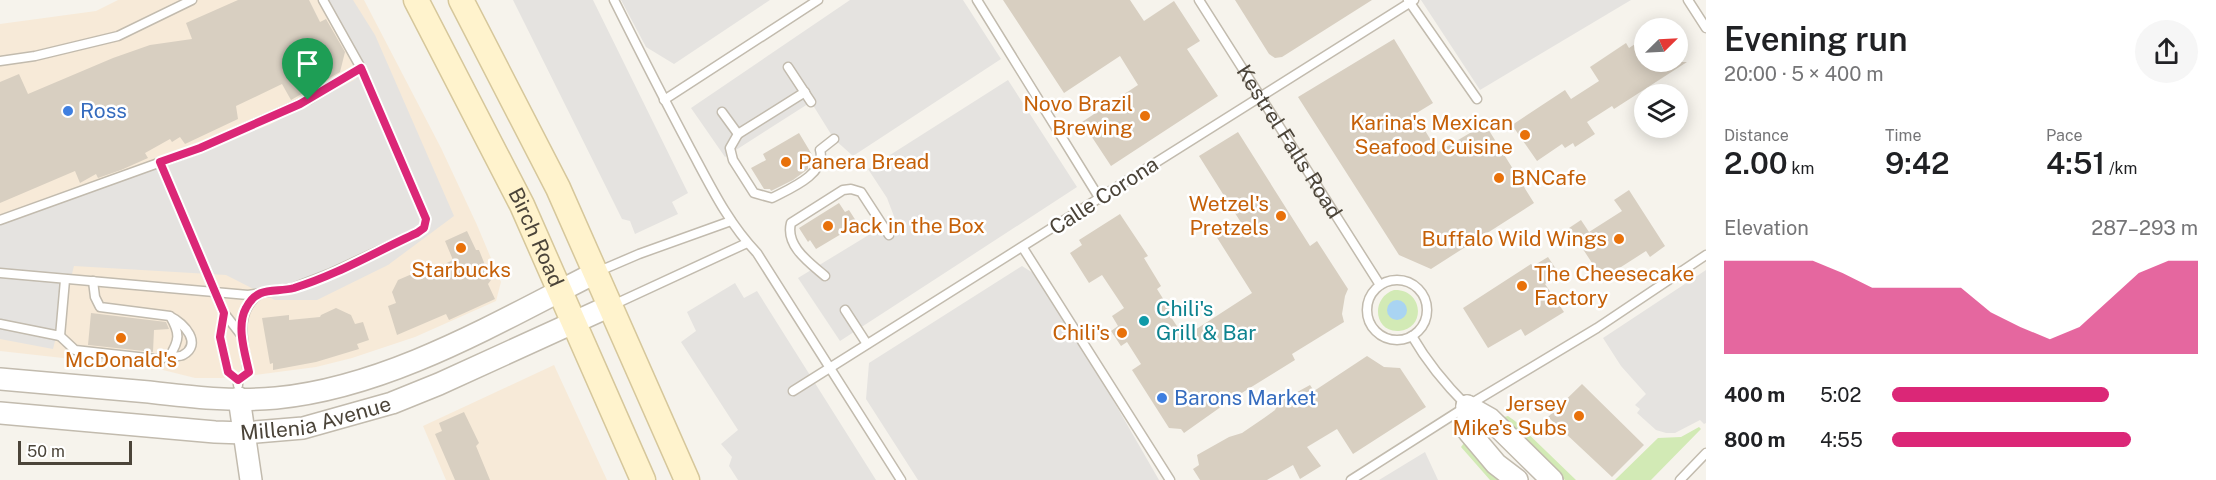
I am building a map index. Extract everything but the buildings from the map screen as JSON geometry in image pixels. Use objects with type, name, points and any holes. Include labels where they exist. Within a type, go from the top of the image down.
[{"type":"main road","name":"Birch Road","points":[[416,0],[522,205],[643,480]]},
{"type":"main road","name":"Birch Road","points":[[461,0],[558,188],[687,480]]},
{"type":"street","name":"Millenia Avenue","points":[[0,379],[214,399],[239,389],[274,398],[302,394],[386,371],[463,340],[595,273]]},
{"type":"street","name":"Millenia Avenue","points":[[0,413],[214,432],[244,433],[303,428],[392,403],[610,306]]},
{"type":"street","points":[[239,389],[251,480]]},
{"type":"street","points":[[1467,406],[1469,432],[1496,464],[1517,480]]},
{"type":"street","points":[[1467,406],[1490,419],[1552,480]]},
{"type":"lane","points":[[0,61],[35,56],[118,36],[192,0]]},
{"type":"lane","points":[[0,273],[248,295],[262,291],[293,288],[369,256],[424,228],[426,219],[361,68],[323,0]]},
{"type":"lane","points":[[614,0],[664,100],[731,221],[757,254],[901,480]]},
{"type":"lane","points":[[664,100],[818,0]]},
{"type":"lane","points":[[977,0],[1100,199]]},
{"type":"lane","name":"Kestrel Falls Road","points":[[1199,0],[1380,285]]},
{"type":"lane","points":[[1688,0],[1706,28]]},
{"type":"lane","points":[[1411,1],[1477,99]]},
{"type":"lane","name":"Calle Corona","points":[[793,391],[1023,248],[1411,1]]},
{"type":"lane","points":[[788,67],[811,102]]},
{"type":"lane","points":[[0,220],[200,148],[300,104],[361,68]]},
{"type":"lane","points":[[805,92],[738,134],[730,148],[733,160],[754,193],[772,198],[816,171],[822,157],[820,150],[834,139]]},
{"type":"lane","points":[[722,112],[738,134]]},
{"type":"lane","points":[[160,162],[224,313],[242,336]]},
{"type":"lane","points":[[825,276],[800,253],[792,239],[791,223],[843,190],[851,189],[861,192],[889,235]]},
{"type":"lane","points":[[595,273],[639,254],[731,221]]},
{"type":"lane","points":[[610,306],[747,243]]},
{"type":"lane","points":[[1023,248],[1170,480]]},
{"type":"lane","points":[[1351,480],[1467,406],[1597,328],[1706,255]]},
{"type":"lane","points":[[1398,279],[1408,282],[1423,294],[1426,303],[1425,322],[1413,336],[1403,340],[1383,337],[1369,321],[1368,301],[1380,285],[1398,279]]},
{"type":"lane","points":[[60,336],[65,280]]},
{"type":"lane","points":[[0,324],[60,336],[75,350],[156,359],[183,355],[190,349],[189,329],[170,316],[100,307],[95,297],[93,281]]},
{"type":"lane","points":[[224,313],[220,337],[228,372],[239,389],[249,372],[242,336],[244,310],[262,291]]},
{"type":"lane","points":[[845,310],[867,344]]},
{"type":"lane","points":[[169,357],[178,341],[176,327],[170,316]]},
{"type":"lane","points":[[1413,336],[1422,352],[1448,386],[1467,406]]},
{"type":"lane","points":[[1680,480],[1706,453]]},
{"type":"shaded area","points":[[118,0],[364,0],[441,148],[477,225],[501,282],[496,301],[415,337],[352,358],[316,367],[255,375],[195,378],[163,370],[135,369],[99,362],[0,351],[0,24],[96,11]]},
{"type":"shaded area","points":[[328,0],[353,0],[375,35],[454,216],[388,265],[317,300],[275,300],[226,275],[74,266],[53,349],[0,339],[0,224],[269,125],[356,79],[350,39]]},
{"type":"shaded area","points":[[513,0],[593,0],[688,193],[672,202],[678,214],[635,234],[630,221],[622,219]]},
{"type":"shaded area","points":[[621,0],[770,0],[674,64],[646,47]]},
{"type":"shaded area","points":[[850,0],[963,0],[1001,59],[853,156],[834,139],[811,102],[725,157],[691,108]]},
{"type":"shaded area","points":[[1421,0],[1631,0],[1480,90]]},
{"type":"shaded area","points":[[1008,80],[1077,187],[840,341],[798,278],[895,219],[887,198],[868,169]]},
{"type":"shaded area","points":[[1022,266],[1044,280],[1159,480],[918,480],[866,399],[869,363]]},
{"type":"shaded area","points":[[1706,270],[1706,423],[1700,420],[1675,433],[1666,433],[1656,430],[1637,413],[1640,409],[1635,405],[1646,394],[1621,366],[1603,338]]},
{"type":"shaded area","points":[[735,283],[744,298],[757,291],[876,480],[738,480],[729,466],[732,457],[721,444],[738,430],[681,342],[696,331],[687,312]]},
{"type":"shaded area","points":[[554,365],[607,480],[446,480],[423,426]]},
{"type":"shaded area","points":[[1425,452],[1438,480],[1379,480]]},
{"type":"green space","points":[[1394,290],[1404,291],[1416,302],[1417,317],[1408,329],[1391,330],[1384,327],[1380,321],[1378,307],[1381,300]]},
{"type":"green space","points":[[1508,416],[1576,480],[1565,480],[1510,426],[1504,417]]},
{"type":"green space","points":[[1699,427],[1701,429],[1651,480],[1615,480],[1658,438],[1681,437]]},
{"type":"green space","points":[[1464,443],[1499,480],[1490,480],[1461,447]]},
{"type":"water","points":[[1397,300],[1404,303],[1407,310],[1404,317],[1397,320],[1390,317],[1387,310],[1390,303]]},
{"type":"place","name":"Ross","points":[[68,111]]},
{"type":"place","name":"Novo Brazil Brewing","points":[[1145,116]]},
{"type":"place","name":"Karina's Mexican Seafood Cuisine","points":[[1525,135]]},
{"type":"place","name":"Panera Bread","points":[[786,162]]},
{"type":"place","name":"BNCafe","points":[[1499,178]]},
{"type":"place","name":"Wetzel's Pretzels","points":[[1281,216]]},
{"type":"place","name":"Jack in the Box","points":[[828,226]]},
{"type":"place","name":"Buffalo Wild Wings","points":[[1619,239]]},
{"type":"place","name":"Starbucks","points":[[461,248]]},
{"type":"place","name":"The Cheesecake Factory","points":[[1522,286]]},
{"type":"place","name":"Chili's Grill & Bar","points":[[1144,321]]},
{"type":"place","name":"Chili's","points":[[1122,333]]},
{"type":"place","name":"McDonald's","points":[[121,338]]},
{"type":"place","name":"Barons Market","points":[[1162,398]]},
{"type":"place","name":"Jersey Mike's Subs","points":[[1579,416]]},
{"type":"route","points":[[361,68],[371,96],[426,219],[424,228],[329,274],[293,288],[262,291],[244,310],[242,336],[249,372],[238,380],[228,372],[220,337],[224,313],[160,162],[200,148],[308,100],[361,68]]}]
